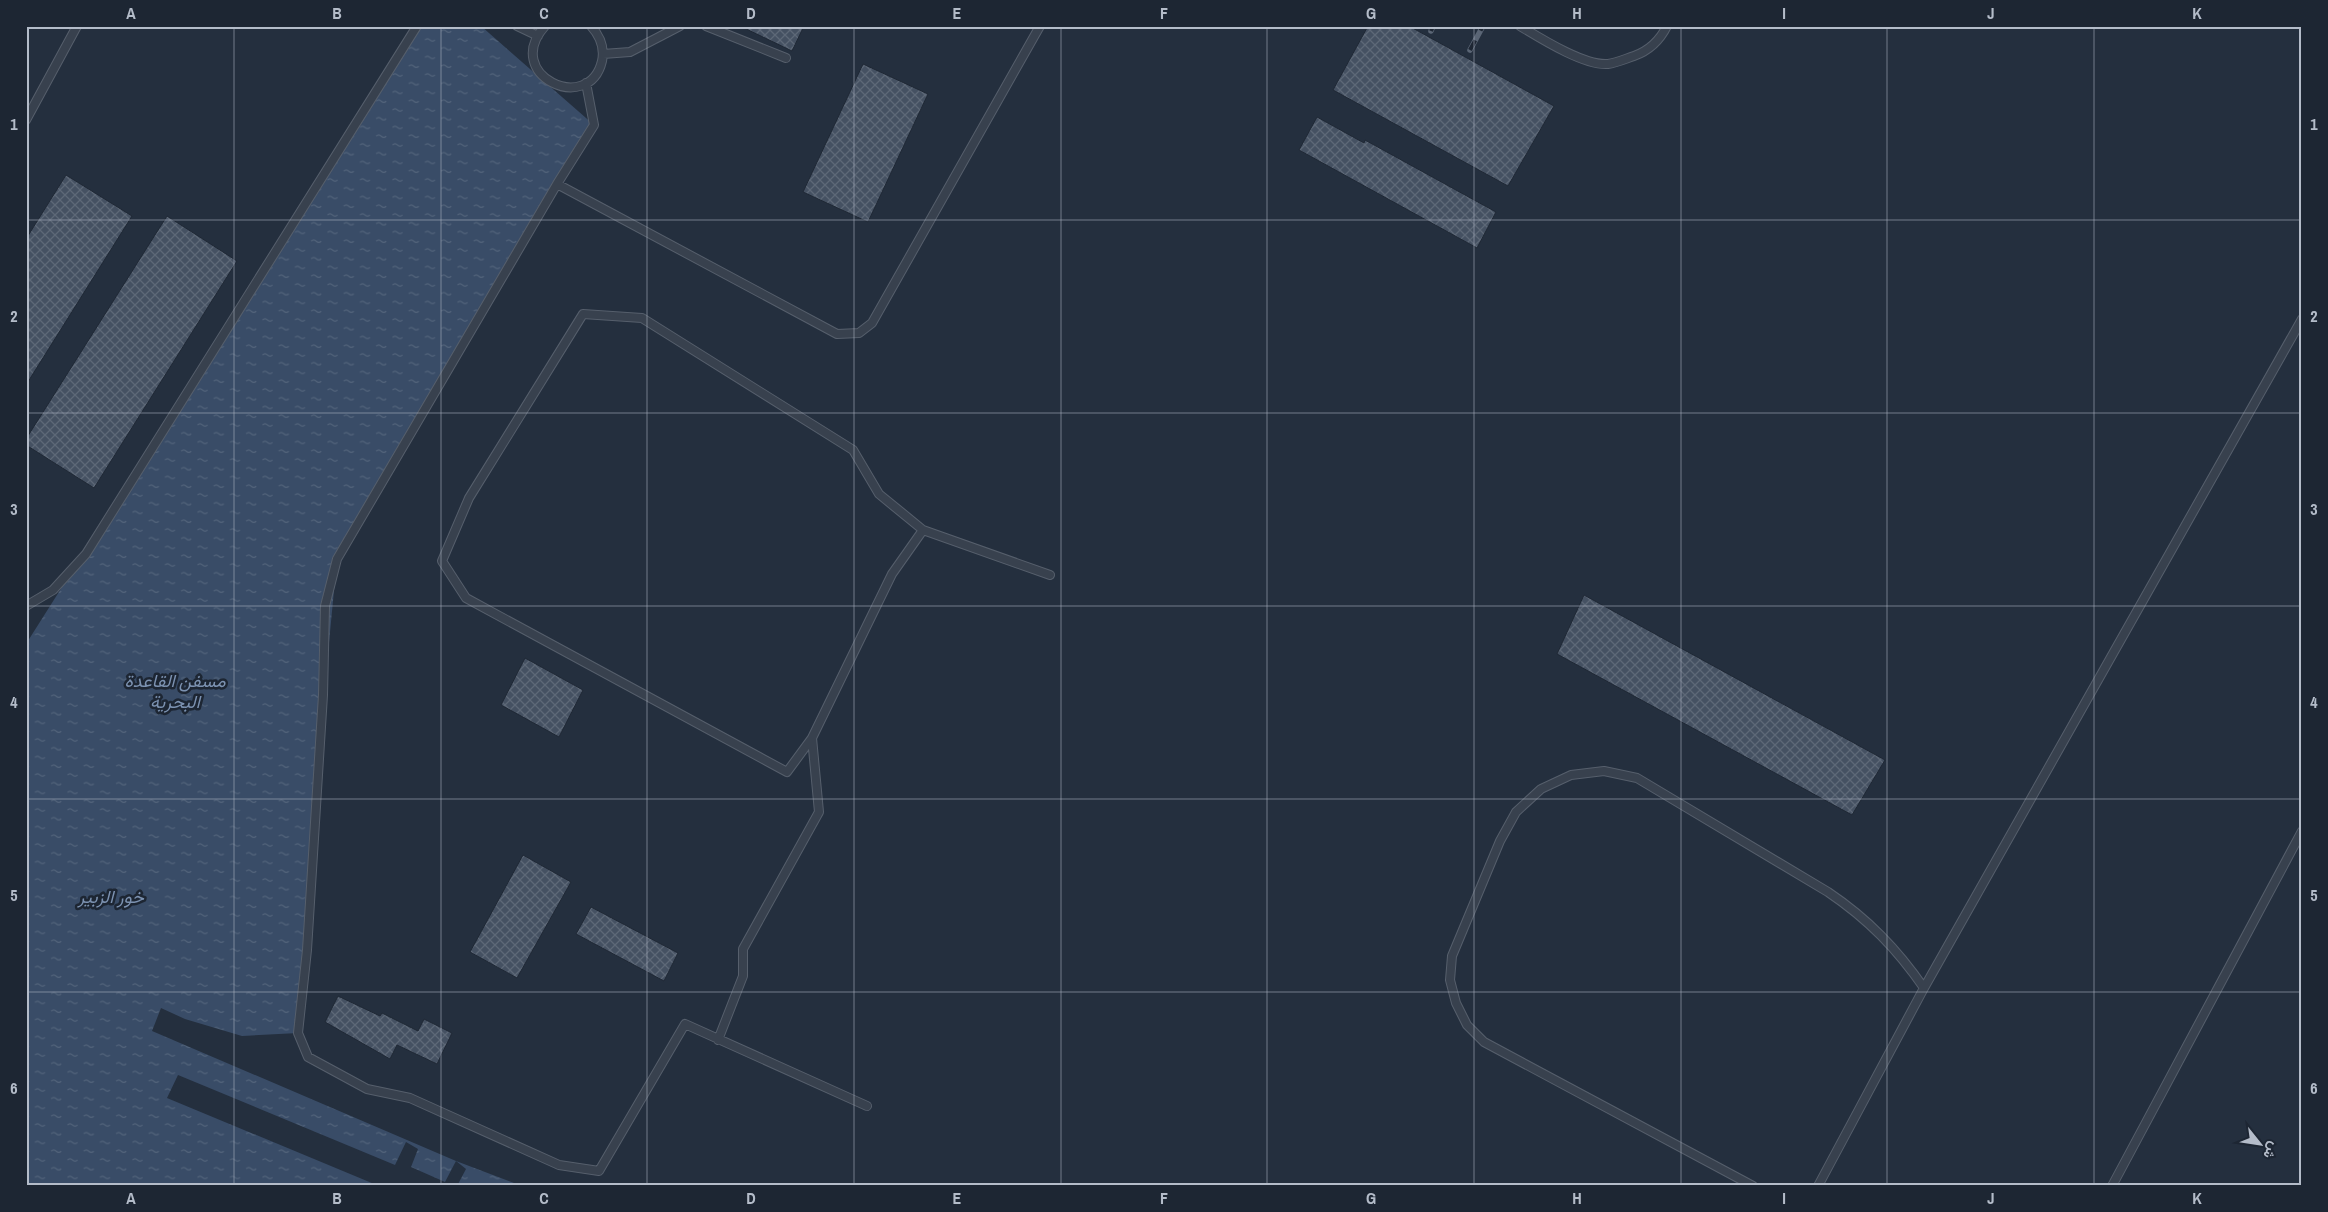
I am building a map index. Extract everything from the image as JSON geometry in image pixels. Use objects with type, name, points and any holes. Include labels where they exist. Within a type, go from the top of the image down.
[{"type":"lane","points":[[26,120],[77,26]]},
{"type":"lane","points":[[26,606],[53,590],[86,554],[417,26]]},
{"type":"lane","points":[[517,26],[538,36]]},
{"type":"lane","points":[[546,26],[538,36],[533,58],[544,78],[553,84],[564,87],[575,87],[586,83],[594,76],[600,66],[603,54],[602,42],[590,26]]},
{"type":"lane","points":[[603,54],[630,52],[680,26]]},
{"type":"lane","points":[[706,26],[786,58]]},
{"type":"lane","points":[[557,184],[838,334],[859,332],[872,323],[1040,26]]},
{"type":"lane","points":[[1520,26],[1558,48],[1581,58],[1606,64],[1643,53],[1654,44],[1668,26]]},
{"type":"lane","points":[[586,83],[594,125],[557,184],[337,559],[325,606],[322,703],[307,950],[298,1034],[308,1057],[367,1089],[410,1098],[559,1165],[599,1171],[685,1024],[867,1106]]},
{"type":"lane","points":[[923,530],[892,574],[812,738],[786,772],[466,598],[442,561],[469,498],[583,314],[642,318],[853,450],[879,494],[923,530],[1050,574]]},
{"type":"lane","points":[[1818,1186],[1924,988],[2302,318]]},
{"type":"lane","points":[[718,1040],[743,976],[743,949],[819,812],[812,738]]},
{"type":"lane","points":[[1753,1186],[1484,1042],[1467,1025],[1456,1003],[1450,980],[1452,956],[1500,841],[1516,812],[1541,789],[1571,775],[1604,771],[1637,778],[1828,892],[1857,912],[1882,934],[1905,960],[1924,988]]},
{"type":"lane","points":[[2112,1186],[2302,831]]},
{"type":"water","name":"مسفن القاعدة البحرية","points":[[417,26],[481,26],[594,125],[337,559],[321,726],[298,1033],[242,1036],[185,1019],[161,1008],[152,1031],[456,1161],[522,1186],[26,1186],[26,644]]},
{"type":"pier","points":[[178,1075],[395,1165],[406,1142],[418,1149],[411,1167],[445,1182],[456,1161],[466,1169],[457,1186],[379,1186],[167,1098]]},
{"type":"building","points":[[740,26],[804,26],[792,51]]},
{"type":"building","points":[[1368,26],[1409,26],[1554,106],[1508,186],[1333,90]]},
{"type":"building","points":[[863,64],[928,94],[868,222],[803,192]]},
{"type":"building","points":[[1317,117],[1364,143],[1365,140],[1496,212],[1477,248],[1299,150]]},
{"type":"building","points":[[66,175],[132,216],[26,385],[26,239]]},
{"type":"building","points":[[167,216],[237,261],[94,488],[26,445],[26,439]]},
{"type":"building","points":[[1584,595],[1885,760],[1852,815],[1557,654]]},
{"type":"building","points":[[525,658],[583,690],[559,737],[501,705]]},
{"type":"building","points":[[523,855],[571,882],[517,978],[470,952]]},
{"type":"building","points":[[591,907],[678,953],[664,981],[576,934]]},
{"type":"building","points":[[338,996],[380,1016],[382,1013],[418,1031],[424,1019],[452,1033],[437,1064],[397,1045],[390,1059],[325,1022]]},
{"type":"railway","points":[[1431,31],[1433,26]]},
{"type":"railway","points":[[1470,50],[1483,26]]},
{"type":"water label","name":"خور الزبير","points":[[111,896]]}]
